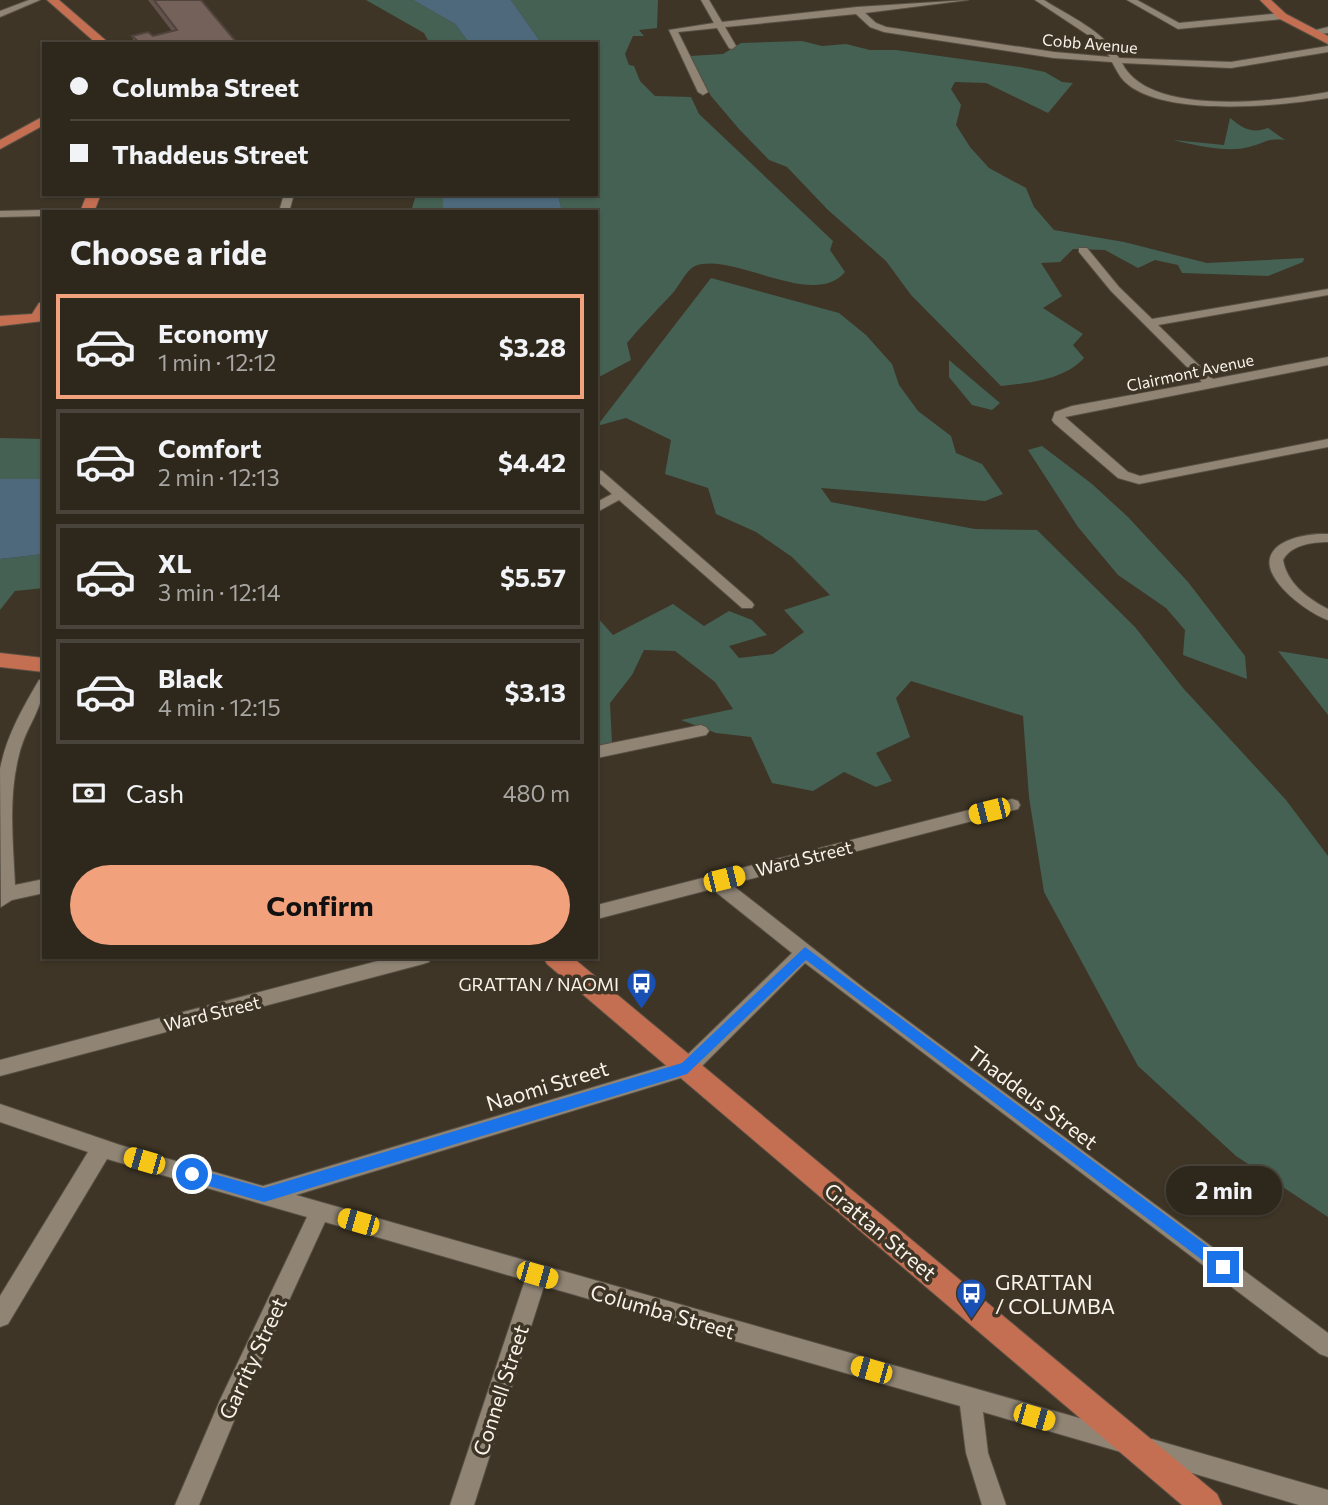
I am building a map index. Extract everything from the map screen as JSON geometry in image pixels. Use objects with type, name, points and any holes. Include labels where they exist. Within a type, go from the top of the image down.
[{"type":"main road","points":[[52,0],[102,42]]},
{"type":"main road","points":[[1265,0],[1282,16],[1328,41]]},
{"type":"main road","points":[[0,145],[42,121]]},
{"type":"main road","points":[[0,321],[42,314]]},
{"type":"main road","points":[[0,660],[42,665]]},
{"type":"main road","name":"Grattan Street","points":[[557,959],[1206,1505]]},
{"type":"street","points":[[0,14],[36,0]]},
{"type":"street","points":[[705,0],[732,46]]},
{"type":"street","points":[[703,92],[673,30],[718,26],[788,13],[857,10],[874,4],[964,0]]},
{"type":"street","points":[[1039,0],[1101,43],[1130,82],[1164,95],[1189,100],[1257,104],[1328,95]]},
{"type":"street","points":[[1130,0],[1178,26],[1282,16]]},
{"type":"street","name":"Cobb Avenue","points":[[857,10],[873,25],[884,29],[1054,55],[1116,61],[1231,65],[1328,49]]},
{"type":"street","points":[[1311,32],[1328,30]]},
{"type":"street","points":[[0,214],[42,213]]},
{"type":"street","points":[[1083,250],[1115,289],[1210,383]]},
{"type":"street","points":[[1149,324],[1328,292]]},
{"type":"street","name":"Clairmont Avenue","points":[[1328,361],[1059,415],[1058,420],[1081,442],[1131,479],[1168,475],[1328,443]]},
{"type":"street","points":[[598,475],[747,605]]},
{"type":"street","points":[[598,507],[619,495]]},
{"type":"street","points":[[1328,538],[1320,537],[1289,545],[1279,551],[1276,561],[1286,585],[1304,603],[1328,615]]},
{"type":"street","points":[[42,688],[18,735],[10,759],[4,832],[3,897],[42,887]]},
{"type":"street","points":[[598,752],[701,731]]},
{"type":"street","name":"Ward Street","points":[[598,912],[1012,805]]},
{"type":"street","name":"Thaddeus Street","points":[[713,881],[1328,1346]]},
{"type":"street","name":"Naomi Street","points":[[264,1195],[687,1068],[805,953]]},
{"type":"street","name":"Ward Street","points":[[0,1068],[415,959]]},
{"type":"street","name":"Columba Street","points":[[0,1113],[102,1148],[1328,1502]]},
{"type":"street","points":[[0,1316],[102,1148]]},
{"type":"street","name":"Garrity Street","points":[[187,1505],[228,1408],[320,1211]]},
{"type":"street","name":"Connell Street","points":[[462,1505],[537,1275]]},
{"type":"street","points":[[970,1398],[977,1453],[994,1505]]},
{"type":"green space","points":[[366,0],[413,0],[455,24],[468,42],[429,42],[424,33]]},
{"type":"green space","points":[[511,0],[658,0],[657,28],[639,30],[644,36],[633,36],[625,54],[640,81],[655,96],[691,97],[699,114],[833,241],[830,250],[845,272],[831,282],[814,285],[794,283],[730,266],[695,266],[627,343],[631,360],[598,377],[598,210],[562,210],[558,196],[598,196],[598,42],[541,42]]},
{"type":"green space","points":[[802,41],[822,46],[846,44],[870,50],[896,50],[1020,67],[1045,72],[1062,82],[1073,83],[1048,113],[986,83],[955,82],[951,89],[961,105],[956,125],[970,147],[989,168],[1026,188],[1034,207],[1054,230],[1124,242],[1207,263],[1304,258],[1303,262],[1268,276],[1182,273],[1178,265],[1155,260],[1138,268],[1105,250],[1073,249],[1060,262],[1041,263],[1062,296],[1043,308],[1083,334],[1073,345],[1084,358],[1056,376],[1001,386],[911,295],[886,261],[828,210],[787,167],[769,160],[739,129],[711,96],[690,56],[723,54],[741,43]]},
{"type":"green space","points":[[1230,118],[1247,129],[1268,128],[1285,140],[1269,140],[1249,147],[1231,149],[1173,140],[1224,145]]},
{"type":"green space","points":[[415,196],[443,196],[443,210],[412,210]]},
{"type":"green space","points":[[711,278],[839,313],[866,335],[892,364],[899,385],[918,411],[951,436],[956,453],[982,464],[1003,494],[985,501],[821,488],[831,502],[975,529],[1037,530],[1135,627],[1183,688],[1286,800],[1328,856],[1328,1217],[1236,1156],[1138,1066],[1044,892],[1029,797],[1023,716],[911,681],[896,698],[910,737],[876,753],[892,781],[876,787],[844,772],[813,791],[772,783],[751,737],[716,733],[681,720],[733,709],[715,682],[675,651],[644,650],[632,675],[610,703],[612,743],[598,747],[598,618],[613,635],[673,604],[704,626],[729,611],[752,620],[767,635],[729,646],[739,658],[773,654],[804,632],[784,610],[830,595],[792,557],[756,532],[716,514],[708,488],[665,474],[671,440],[626,418],[598,425]]},
{"type":"green space","points":[[949,360],[1000,403],[992,410],[972,405],[949,377]]},
{"type":"green space","points":[[0,438],[42,439],[42,479],[0,479]]},
{"type":"green space","points":[[1042,446],[1092,484],[1128,517],[1188,582],[1245,656],[1247,679],[1183,655],[1185,630],[1166,608],[1118,575],[1078,527],[1028,450]]},
{"type":"green space","points":[[42,554],[42,588],[15,591],[0,610],[0,559]]},
{"type":"green space","points":[[1278,651],[1328,659],[1328,715]]},
{"type":"water","points":[[413,0],[511,0],[541,42],[468,42],[455,24]]},
{"type":"water","points":[[443,196],[558,196],[562,210],[443,210]]},
{"type":"water","points":[[0,479],[42,479],[42,554],[0,559]]},
{"type":"building","points":[[154,0],[201,0],[236,42],[139,42],[132,36],[148,32],[153,36],[177,30]]},
{"type":"place","name":"GRATTAN / NAOMI","points":[[642,1011]]},
{"type":"place","name":"GRATTAN / COLUMBA","points":[[972,1320]]},
{"type":"route","points":[[192,1174],[264,1195],[687,1068],[805,953],[1223,1267]]}]
